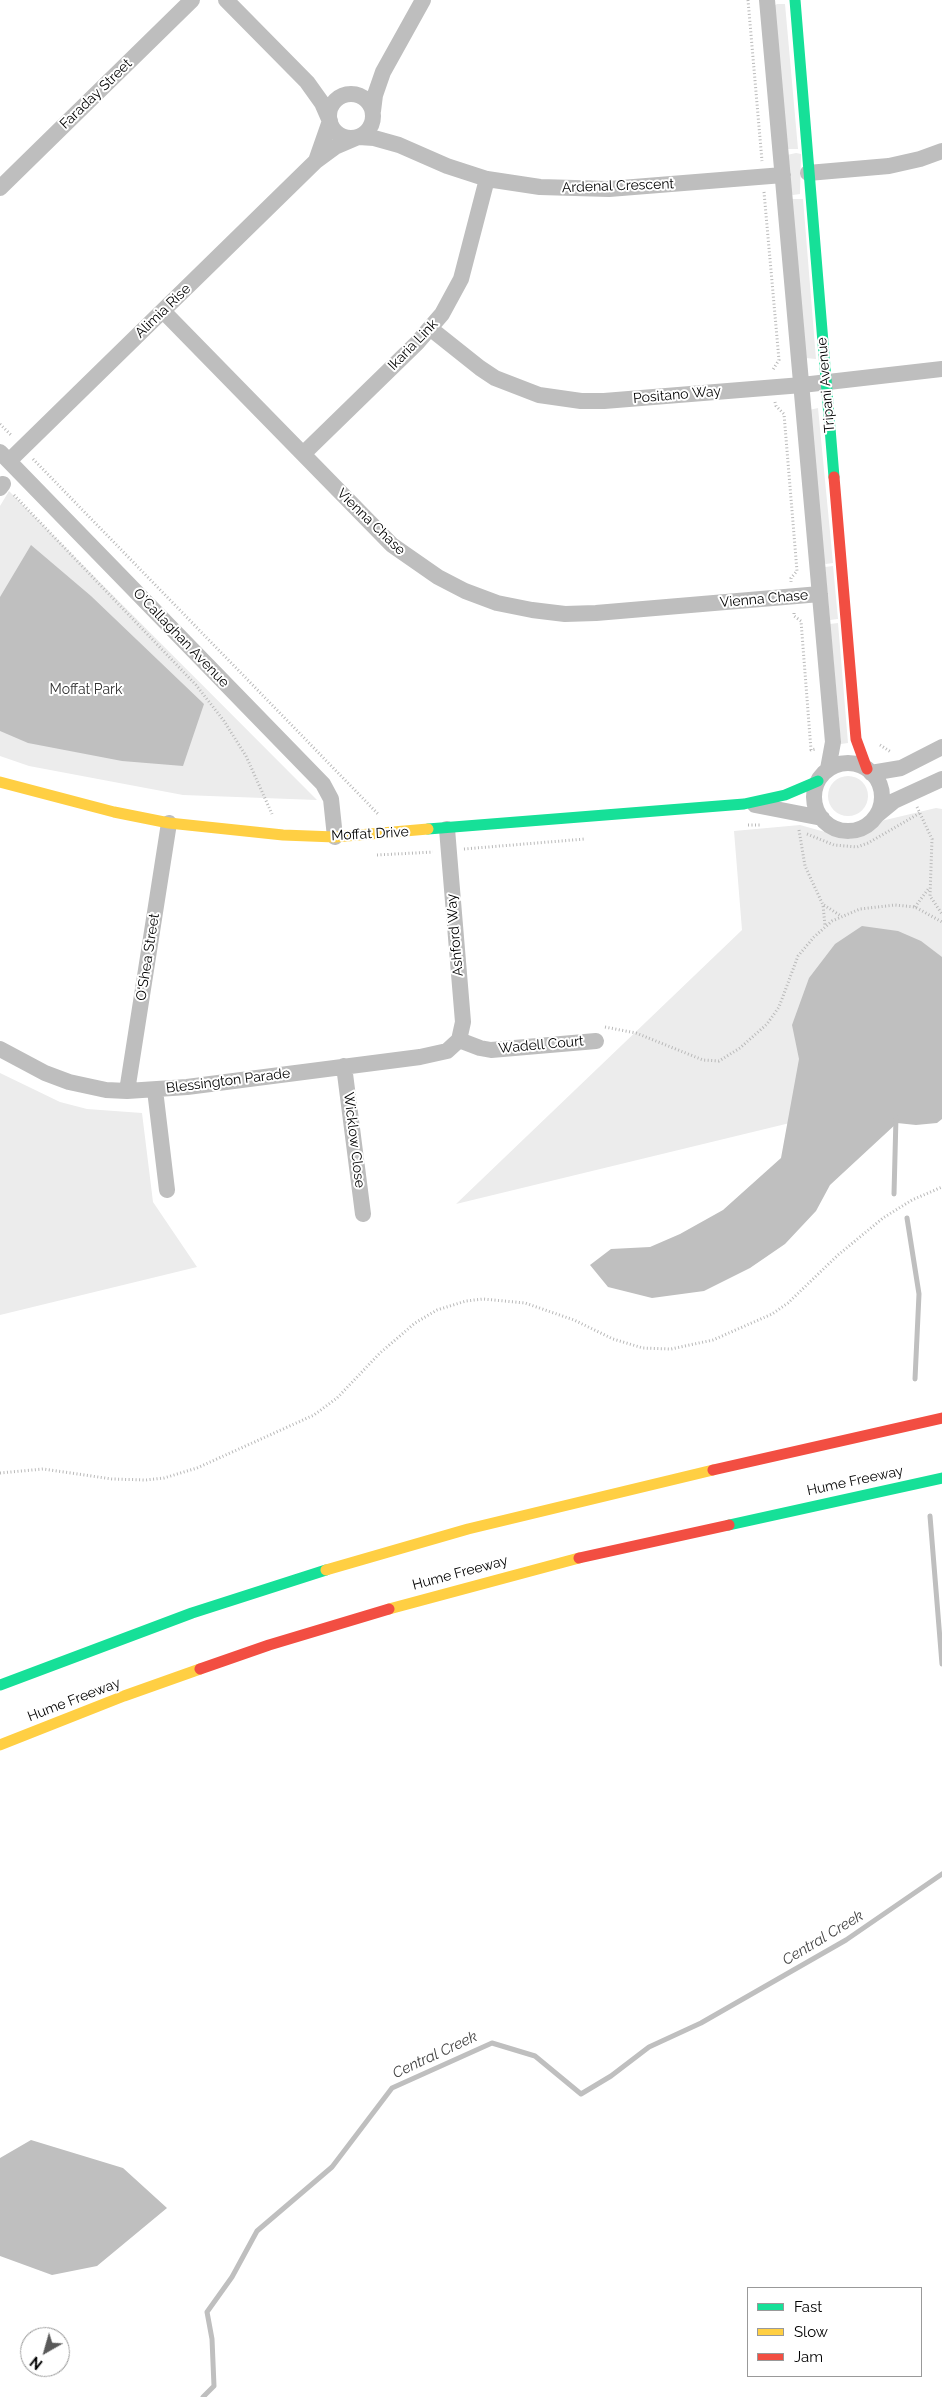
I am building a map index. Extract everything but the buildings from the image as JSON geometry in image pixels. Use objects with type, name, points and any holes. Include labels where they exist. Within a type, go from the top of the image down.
[{"type":"main road","name":"Tripani Avenue","points":[[795,0],[825,382],[856,739],[869,771]]},
{"type":"main road","name":"Moffat Drive","points":[[0,782],[114,812],[169,822],[272,834],[335,837],[744,804],[796,792],[823,775]]},
{"type":"main road","points":[[0,1685],[192,1613],[331,1568],[468,1529],[716,1469],[942,1418]]},
{"type":"main road","name":"Hume Freeway","points":[[0,1745],[124,1696],[251,1651],[411,1602],[586,1556],[942,1478]]},
{"type":"street","name":"Faraday Street","points":[[0,188],[192,0]]},
{"type":"street","points":[[226,0],[307,82],[322,103],[337,133],[350,138],[358,137],[370,128],[375,95],[384,72],[423,0]]},
{"type":"street","name":"Tripani Avenue","points":[[767,0],[833,742],[823,775]]},
{"type":"street","points":[[329,120],[332,105],[347,95],[365,87],[384,72]]},
{"type":"street","points":[[307,82],[365,99],[373,112]]},
{"type":"street","name":"Ardenal Crescent","points":[[373,112],[381,127],[399,145]]},
{"type":"street","name":"Alimia Rise","points":[[316,161],[329,120]]},
{"type":"street","name":"Ardenal Crescent","points":[[358,137],[374,138],[399,145],[447,166],[487,179],[572,190],[609,189],[784,175]]},
{"type":"street","name":"Alimia Rise","points":[[4,456],[22,448],[316,161],[335,147],[358,137]]},
{"type":"street","points":[[808,173],[889,166],[920,159],[942,151]]},
{"type":"street","name":"Ikaria Link","points":[[303,454],[431,329],[442,314],[460,279],[487,179]]},
{"type":"street","name":"Vienna Chase","points":[[163,311],[368,522],[413,562],[465,591],[497,603],[565,614],[820,594]]},
{"type":"street","name":"Positano Way","points":[[431,329],[495,378],[516,387],[560,399],[604,402],[802,385],[942,369]]},
{"type":"street","name":"O'Callaghan Avenue","points":[[4,456],[323,784],[331,799],[335,837]]},
{"type":"street","points":[[942,747],[901,768],[869,771],[847,763],[823,775],[814,800],[822,818],[830,825],[850,831],[860,829],[894,801],[942,779]]},
{"type":"street","points":[[869,771],[879,782],[882,793],[881,805],[877,815]]},
{"type":"street","name":"Moffat Drive","points":[[744,804],[798,812],[822,818]]},
{"type":"street","name":"O'Shea Street","points":[[127,1091],[169,822]]},
{"type":"street","name":"Ashford Way","points":[[447,829],[463,1022],[459,1040]]},
{"type":"street","name":"Wadell Court","points":[[459,1040],[491,1050],[600,1034]]},
{"type":"street","name":"Blessington Parade","points":[[0,1050],[45,1073],[69,1082],[100,1089],[127,1091],[155,1090],[440,1054],[447,1051],[459,1040]]},
{"type":"street","name":"Wicklow Close","points":[[344,1066],[363,1214]]},
{"type":"street","points":[[155,1090],[167,1190]]},
{"type":"path","points":[[0,424],[379,815]]},
{"type":"path","points":[[1,486],[164,649],[201,692],[246,756],[270,807],[273,820],[272,834]]},
{"type":"path","points":[[798,812],[805,866],[823,904],[825,927]]},
{"type":"path","points":[[790,829],[799,830],[834,845],[857,847],[868,843],[920,813]]},
{"type":"path","points":[[739,825],[764,825]]},
{"type":"path","points":[[368,856],[448,851],[588,838]]},
{"type":"path","points":[[915,908],[929,888]]},
{"type":"path","points":[[823,904],[841,916]]},
{"type":"path","points":[[600,1034],[636,1034],[703,1060],[719,1061],[727,1058],[773,1017],[798,956],[825,927],[841,916],[860,909],[896,905],[915,908],[942,922]]},
{"type":"path","points":[[0,1473],[43,1469],[112,1479],[146,1480],[164,1478],[197,1468],[314,1415],[337,1398],[380,1353],[415,1323],[438,1310],[466,1301],[483,1299],[526,1303],[574,1320],[613,1339],[643,1348],[671,1349],[713,1340],[755,1323],[780,1309],[800,1293],[838,1255],[883,1218],[912,1200],[942,1187]]},
{"type":"green space","points":[[785,4],[798,149],[787,149],[774,6]]},
{"type":"green space","points":[[801,154],[800,194],[793,195],[790,194],[787,155]]},
{"type":"green space","points":[[803,199],[816,359],[806,358],[791,200]]},
{"type":"green space","points":[[818,408],[833,563],[826,564],[822,562],[809,410]]},
{"type":"green space","name":"Moffat Park","points":[[9,491],[317,800],[183,795],[29,766],[0,756],[0,506]]},
{"type":"green space","points":[[833,566],[838,619],[830,620],[825,567]]},
{"type":"green space","points":[[838,623],[848,743],[841,744],[830,624]]},
{"type":"green space","points":[[848,776],[862,782],[868,796],[862,810],[848,816],[834,810],[828,796],[834,782]]},
{"type":"green space","points":[[936,808],[942,809],[942,1111],[864,1105],[456,1204],[742,930],[734,831],[800,825],[850,839],[881,821]]},
{"type":"green space","points":[[0,1073],[60,1102],[87,1109],[142,1113],[153,1202],[197,1267],[0,1315]]},
{"type":"shaded area","name":"Moffat Park","points":[[31,545],[91,596],[204,704],[183,766],[122,761],[28,743],[0,731],[0,597]]},
{"type":"shaded area","points":[[862,926],[898,931],[921,941],[942,957],[942,1119],[937,1123],[916,1125],[897,1123],[830,1185],[816,1211],[785,1244],[750,1268],[704,1291],[652,1298],[608,1287],[590,1265],[611,1249],[650,1247],[680,1234],[723,1210],[781,1158],[799,1059],[792,1025],[809,978],[835,944]]},
{"type":"shaded area","points":[[31,2140],[123,2168],[167,2208],[97,2266],[52,2275],[0,2256],[0,2158]]},
{"type":"waterway","name":"Central Creek","points":[[894,1194],[896,1117]]},
{"type":"waterway","name":"Central Creek","points":[[907,1218],[919,1294],[915,1379]]},
{"type":"waterway","name":"Central Creek","points":[[930,1516],[942,1664]]},
{"type":"waterway","name":"Central Creek","points":[[203,2397],[214,2386],[212,2339],[207,2312],[232,2277],[257,2231],[332,2167],[392,2088],[492,2043],[535,2056],[581,2094],[611,2076],[649,2047],[701,2023],[846,1940],[942,1874]]},
{"type":"traffic: fast","points":[[795,0],[834,477]]},
{"type":"traffic: fast","points":[[428,829],[744,804],[785,795],[818,781]]},
{"type":"traffic: fast","points":[[729,1525],[942,1478]]},
{"type":"traffic: fast","points":[[0,1685],[192,1613],[326,1570]]},
{"type":"traffic: slow","points":[[0,782],[114,812],[169,823],[283,835],[335,837],[428,829]]},
{"type":"traffic: slow","points":[[326,1570],[468,1529],[713,1470]]},
{"type":"traffic: slow","points":[[389,1609],[579,1558]]},
{"type":"traffic: slow","points":[[0,1745],[124,1696],[200,1669]]},
{"type":"traffic: jam","points":[[834,477],[856,739],[867,769]]},
{"type":"traffic: jam","points":[[713,1470],[942,1418]]},
{"type":"traffic: jam","points":[[579,1558],[729,1525]]},
{"type":"traffic: jam","points":[[200,1669],[269,1645],[389,1609]]}]
